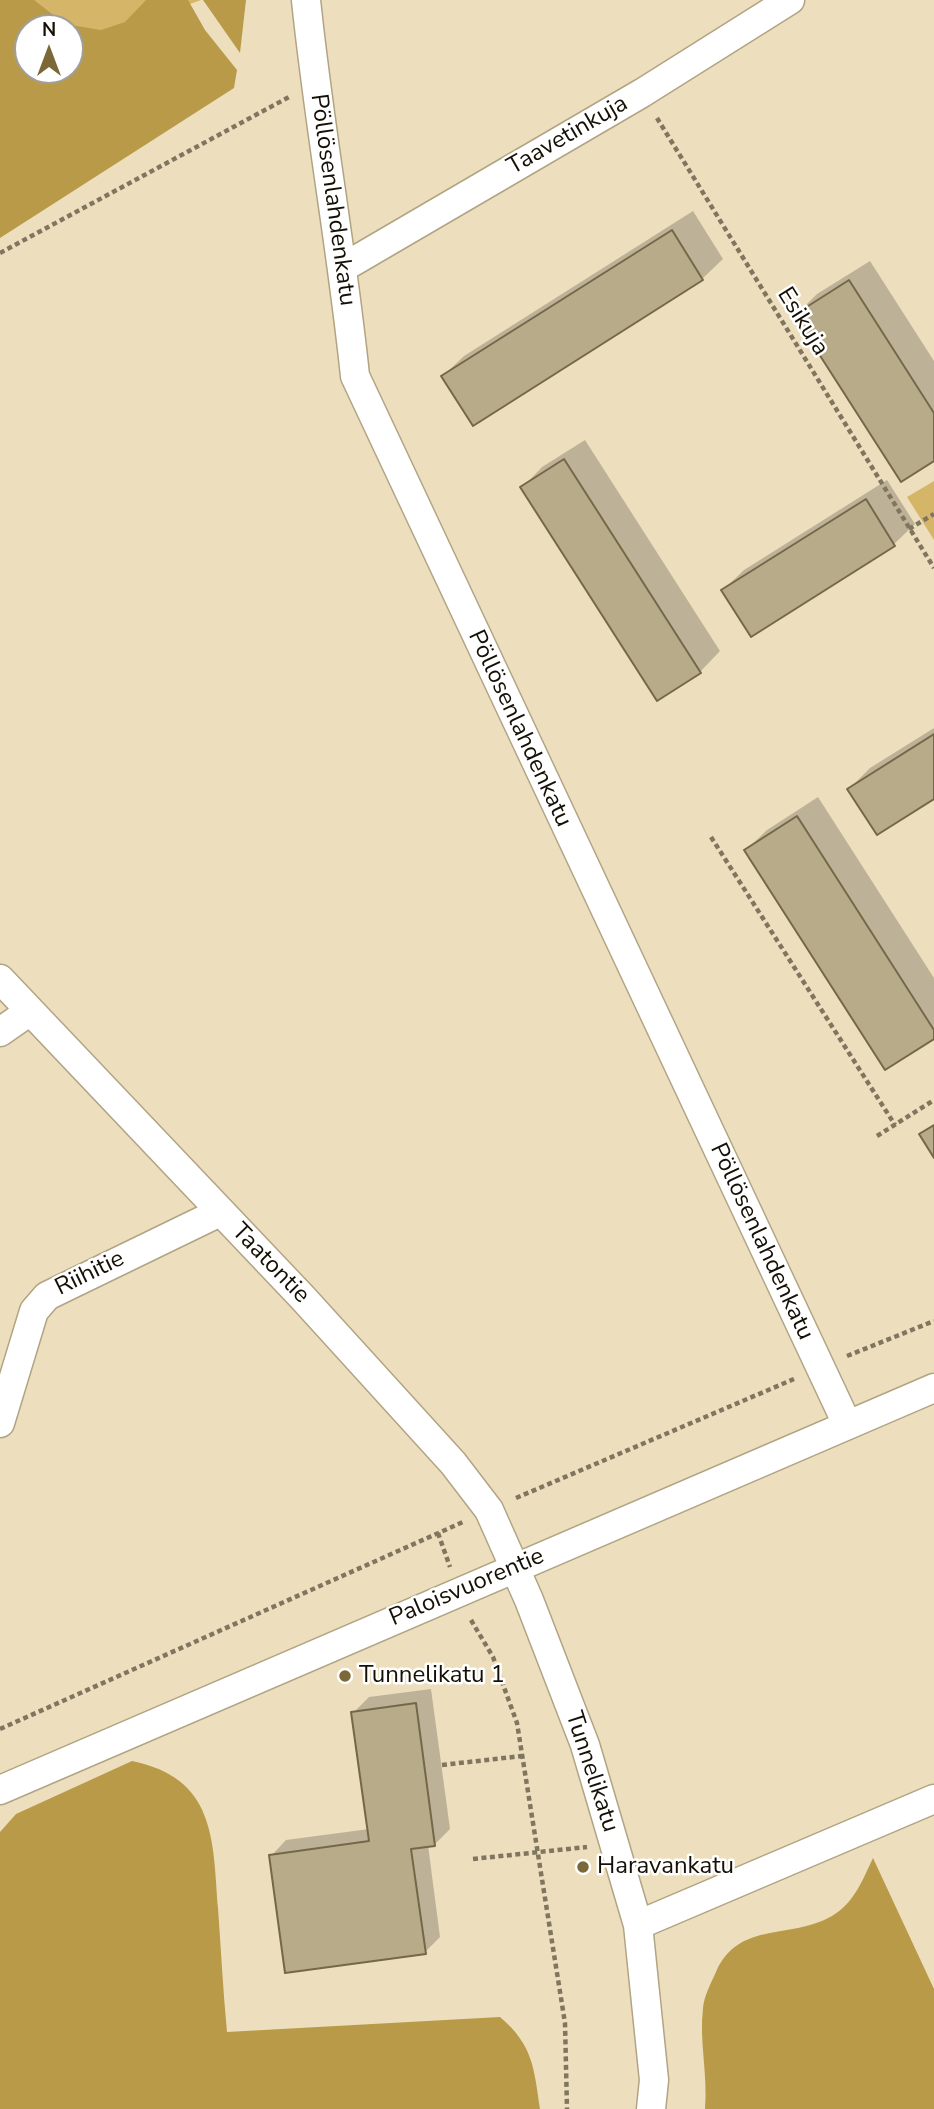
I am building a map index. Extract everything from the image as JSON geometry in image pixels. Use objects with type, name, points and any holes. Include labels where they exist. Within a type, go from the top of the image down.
[{"type":"street","name":"Pöllösenlahdenkatu","points":[[306,0],[314,83],[344,267],[355,376],[847,1424]]},
{"type":"street","name":"Taavetinkuja","points":[[344,267],[642,93],[790,0]]},
{"type":"street","name":"Taatontie","points":[[0,979],[303,1298],[453,1463],[489,1510],[516,1567]]},
{"type":"street","points":[[0,1032],[30,1011]]},
{"type":"street","name":"Riihitie","points":[[0,1423],[34,1311],[47,1296],[220,1212]]},
{"type":"street","name":"Paloisvuorentie","points":[[0,1790],[934,1388]]},
{"type":"street","name":"Tunnelikatu","points":[[516,1567],[585,1745],[638,1925],[654,2080],[651,2109]]},
{"type":"street","points":[[638,1925],[934,1799]]},
{"type":"path","points":[[0,253],[314,83]]},
{"type":"path","name":"Esikuja","points":[[642,93],[934,568]]},
{"type":"path","points":[[909,529],[934,514]]},
{"type":"path","points":[[711,837],[895,1125]]},
{"type":"path","points":[[877,1136],[934,1100]]},
{"type":"path","points":[[438,1533],[448,1562]]},
{"type":"path","points":[[469,1617],[493,1657],[511,1699],[565,2024],[567,2109]]},
{"type":"path","points":[[442,1765],[522,1756]]},
{"type":"path","points":[[473,1859],[614,1844]]},
{"type":"shaded area","points":[[0,0],[201,0],[84,43],[84,14],[14,14]]},
{"type":"shaded area","points":[[0,0],[34,0],[52,14],[14,14],[14,84],[84,84],[84,27],[101,30],[125,22],[146,0],[188,0],[205,30],[237,70],[234,88],[0,238]]},
{"type":"shaded area","points":[[203,0],[246,0],[240,53]]},
{"type":"shaded area","points":[[934,481],[934,540],[907,497]]},
{"type":"shaded area","points":[[132,1761],[159,1769],[180,1781],[194,1797],[204,1815],[214,1858],[227,2032],[500,2017],[526,2048],[533,2069],[540,2109],[0,2109],[0,1832],[16,1814]]},
{"type":"shaded area","points":[[873,1858],[934,1989],[934,2109],[705,2109],[703,2008],[710,1985],[726,1955],[753,1937],[802,1927],[835,1914],[853,1896]]},
{"type":"building","points":[[672,230],[703,280],[473,426],[441,376]]},
{"type":"building","points":[[849,280],[934,413],[934,461],[901,482],[794,315]]},
{"type":"building","points":[[564,459],[701,673],[657,701],[520,487]]},
{"type":"building","points":[[866,499],[895,546],[751,637],[721,590]]},
{"type":"building","points":[[934,734],[934,799],[877,835],[847,789]]},
{"type":"building","points":[[797,816],[934,1030],[934,1039],[885,1070],[744,850]]},
{"type":"building","points":[[934,1125],[934,1158],[919,1134]]},
{"type":"building","points":[[416,1703],[435,1846],[411,1849],[426,1954],[285,1973],[269,1855],[369,1841],[351,1712]]},
{"type":"place","name":"Tunnelikatu 1","points":[[345,1676]]},
{"type":"place","name":"Haravankatu","points":[[583,1867]]}]
